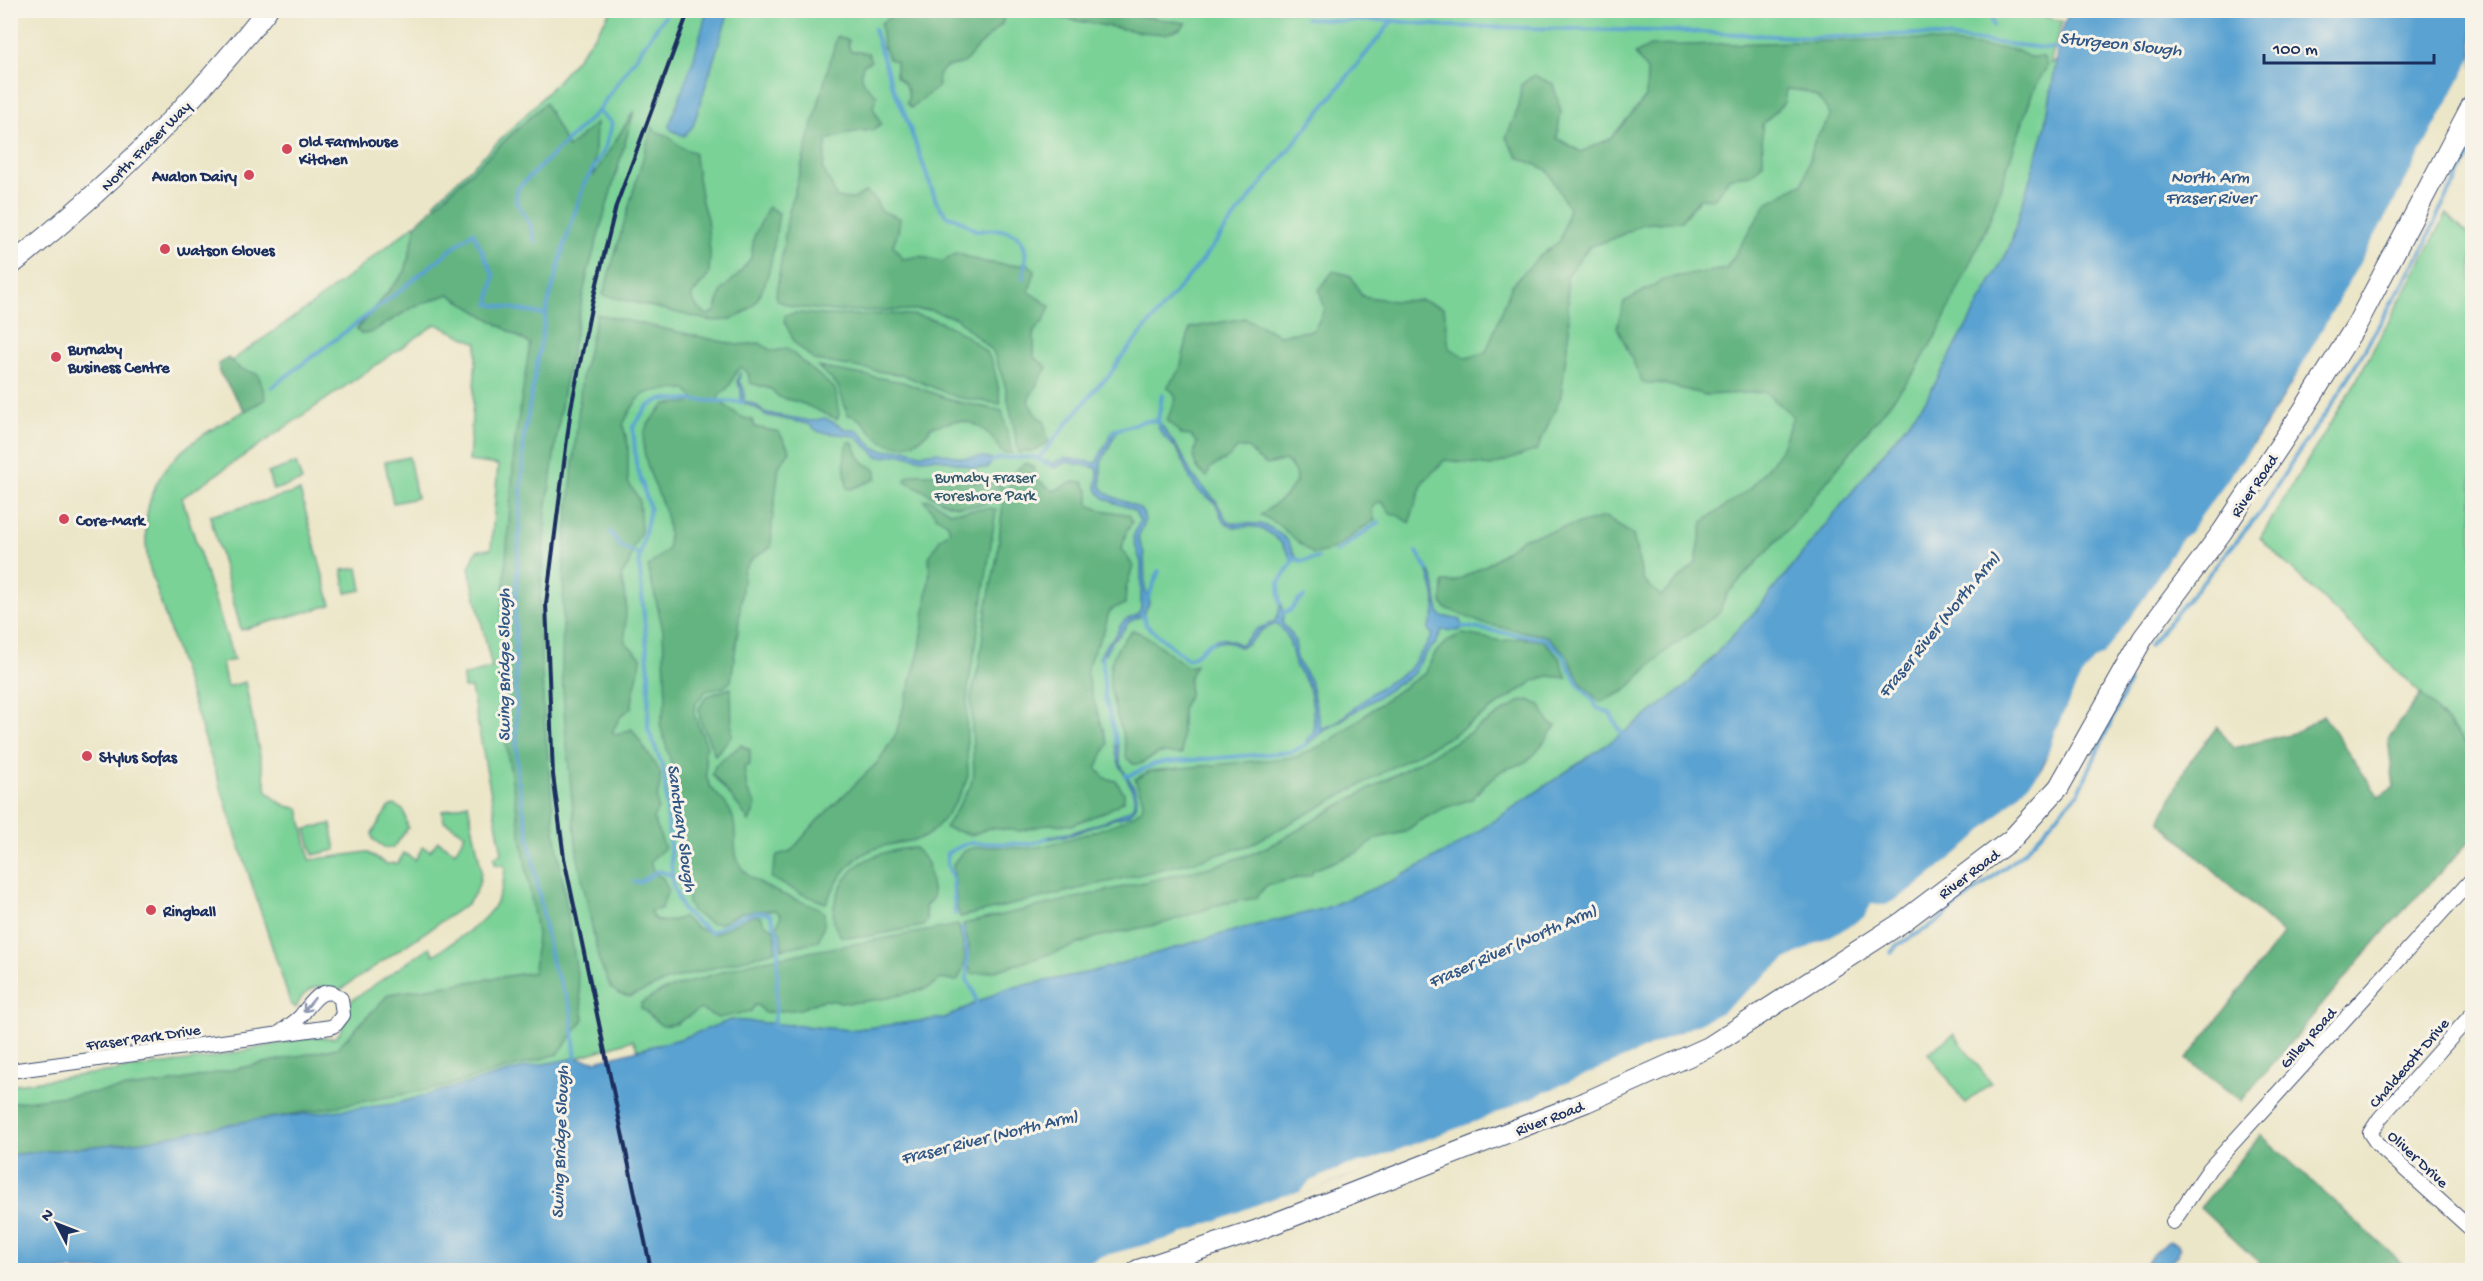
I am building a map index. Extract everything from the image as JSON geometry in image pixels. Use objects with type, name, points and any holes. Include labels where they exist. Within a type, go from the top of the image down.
[{"type":"street","name":"North Fraser Way","points":[[10,266],[148,146],[223,64],[267,10]]},
{"type":"street","name":"River Road","points":[[1138,1270],[1255,1231],[1564,1111],[1649,1076],[1709,1047],[1901,923],[2012,839],[2059,786],[2143,638],[2222,532],[2302,412],[2357,324],[2472,105]]},
{"type":"street","name":"Gilley Road","points":[[2173,1222],[2210,1168],[2472,879]]},
{"type":"street","name":"Chaldecott Drive","points":[[2370,1133],[2380,1118],[2472,1014]]},
{"type":"street","name":"Fraser Park Drive","points":[[10,1071],[122,1057],[281,1032]]},
{"type":"street","name":"Oliver Drive","points":[[2370,1133],[2378,1145],[2472,1230]]},
{"type":"green space","name":"Burnaby Fraser Foreshore Park","points":[[2018,10],[2062,21],[2050,64],[2056,61],[2045,129],[2009,249],[1926,400],[1761,605],[1685,687],[1619,736],[1455,847],[1393,881],[1323,909],[1091,972],[1005,989],[945,1018],[850,1030],[731,1020],[680,1039],[638,1050],[633,1040],[576,1058],[527,1067],[486,1078],[471,1098],[11,1183],[10,1085],[209,1058],[310,1037],[335,1038],[344,1024],[352,1000],[430,947],[434,955],[473,928],[492,909],[503,883],[505,866],[495,864],[494,857],[502,853],[471,688],[464,688],[463,676],[492,668],[469,568],[477,550],[491,549],[498,465],[469,461],[477,343],[436,324],[182,498],[234,660],[222,663],[227,687],[245,682],[267,791],[281,803],[299,808],[310,860],[367,852],[386,864],[398,863],[404,853],[415,860],[423,847],[430,851],[438,841],[455,852],[465,834],[444,821],[442,811],[468,804],[481,868],[478,888],[467,904],[340,990],[319,987],[308,991],[296,1008],[291,1005],[148,563],[146,529],[150,501],[159,478],[174,459],[214,428],[266,399],[258,375],[240,369],[231,361],[314,303],[417,223],[405,272],[357,328],[370,333],[415,306],[449,294],[527,341],[457,258],[434,203],[551,88],[593,38],[611,11]]},
{"type":"green space","points":[[898,11],[1005,11],[1002,24],[964,63],[946,67],[938,75],[939,86],[911,108],[907,103],[907,88],[896,76],[896,61],[889,59],[883,46],[881,23]]},
{"type":"green space","points":[[1032,11],[1109,11],[1186,23],[1180,29],[1165,34],[1140,32]]},
{"type":"green space","points":[[837,36],[849,40],[850,51],[868,53],[871,61],[863,65],[863,79],[866,86],[877,95],[873,107],[881,124],[872,130],[853,132],[827,140],[823,169],[836,198],[854,199],[865,192],[875,199],[881,211],[900,218],[893,245],[903,259],[920,256],[942,262],[957,253],[992,263],[1028,264],[1035,270],[1029,292],[1050,306],[1044,321],[1034,331],[1034,357],[1047,367],[1028,400],[1035,414],[1044,421],[1048,442],[1036,450],[1019,453],[1005,385],[993,351],[956,318],[929,310],[836,311],[793,307],[778,301],[776,295],[788,215]]},
{"type":"green space","points":[[1912,39],[2016,50],[2029,57],[2043,57],[2047,66],[2032,94],[1989,222],[1938,332],[1914,373],[1791,526],[1727,594],[1719,613],[1663,653],[1625,691],[1600,702],[1581,683],[1566,654],[1547,636],[1484,624],[1445,608],[1442,602],[1443,582],[1454,582],[1488,564],[1524,538],[1605,517],[1633,535],[1643,580],[1661,596],[1696,563],[1703,522],[1751,488],[1781,450],[1793,416],[1765,392],[1706,395],[1659,383],[1643,383],[1617,327],[1624,302],[1667,278],[1726,269],[1767,203],[1803,183],[1815,139],[1831,117],[1823,103],[1814,95],[1786,89],[1784,103],[1762,125],[1763,163],[1751,175],[1730,177],[1714,199],[1700,198],[1681,221],[1643,224],[1615,238],[1589,247],[1567,276],[1569,330],[1561,396],[1537,450],[1491,466],[1445,460],[1423,482],[1409,523],[1390,513],[1383,503],[1379,502],[1374,504],[1372,511],[1375,520],[1339,546],[1313,554],[1276,523],[1261,515],[1285,496],[1296,482],[1295,472],[1286,460],[1267,465],[1248,448],[1238,448],[1227,459],[1210,468],[1207,477],[1199,470],[1195,462],[1194,453],[1197,443],[1191,436],[1182,435],[1167,420],[1176,399],[1167,387],[1180,369],[1190,328],[1245,318],[1279,335],[1314,330],[1325,309],[1319,290],[1333,271],[1351,276],[1362,296],[1394,301],[1421,300],[1444,308],[1449,348],[1467,358],[1486,352],[1512,285],[1541,255],[1560,241],[1569,208],[1547,170],[1518,157],[1506,138],[1519,106],[1521,85],[1534,75],[1553,84],[1561,111],[1557,138],[1581,152],[1611,138],[1646,97],[1647,70],[1635,54],[1650,46]]},
{"type":"green space","points":[[545,103],[568,148],[596,123],[594,175],[634,111],[587,275],[563,393],[546,512],[539,617],[544,716],[555,831],[584,1019],[558,1054],[443,1087],[144,1141],[11,1155],[10,1103],[167,1083],[337,1048],[389,994],[534,972],[537,934],[506,744],[502,613],[515,440],[530,344],[449,294],[415,306],[370,333],[361,334],[357,329],[405,272],[417,223]]},
{"type":"green space","points":[[652,127],[682,148],[694,152],[707,219],[710,253],[709,275],[691,296],[697,307],[707,315],[715,312],[722,290],[751,258],[754,237],[768,207],[779,213],[764,287],[755,302],[744,313],[728,320],[707,320],[603,295]]},
{"type":"green space","points":[[2447,214],[2472,239],[2472,750],[2421,694],[2260,538],[2351,390]]},
{"type":"green space","points":[[795,313],[916,315],[949,326],[966,336],[988,355],[997,380],[1001,403],[956,397],[906,376],[814,360],[795,343],[784,321],[786,315]]},
{"type":"green space","points":[[597,314],[737,345],[760,343],[773,350],[786,348],[835,389],[839,415],[837,419],[801,403],[779,397],[771,389],[750,383],[748,373],[741,367],[728,388],[719,395],[718,400],[741,417],[752,420],[755,427],[779,432],[790,451],[779,466],[771,547],[753,558],[744,569],[731,681],[724,687],[706,691],[696,703],[694,714],[707,747],[704,754],[708,782],[732,815],[736,853],[742,868],[764,886],[819,908],[824,913],[824,925],[818,941],[782,949],[781,935],[777,927],[781,915],[775,910],[742,912],[721,923],[710,923],[693,912],[688,903],[682,849],[676,825],[681,808],[660,725],[666,700],[663,630],[648,567],[668,549],[669,535],[665,512],[647,464],[643,445],[647,426],[666,404],[689,403],[695,399],[685,389],[653,391],[640,397],[623,425],[628,445],[628,482],[639,499],[641,531],[629,564],[621,576],[626,602],[625,642],[641,657],[632,707],[621,716],[612,732],[617,735],[632,729],[660,772],[658,809],[653,818],[665,848],[651,860],[651,863],[652,869],[663,878],[668,890],[661,909],[650,911],[652,916],[659,921],[664,922],[683,917],[697,928],[715,934],[753,915],[761,917],[764,923],[774,929],[776,938],[775,951],[669,980],[630,997],[619,994],[611,988],[599,961],[577,854],[562,669],[564,555],[582,376]]},
{"type":"green space","points":[[228,358],[240,369],[258,374],[266,399],[245,411],[219,372],[218,364]]},
{"type":"green space","points":[[818,367],[903,382],[954,401],[1002,411],[1012,453],[1002,453],[984,430],[964,421],[932,426],[921,438],[908,444],[893,445],[885,442],[857,418],[848,415],[838,386]]},
{"type":"green space","points":[[848,442],[852,442],[862,461],[876,471],[876,479],[851,489],[847,488],[845,471],[845,453]]},
{"type":"green space","points":[[409,457],[417,498],[393,503],[385,462]]},
{"type":"green space","points":[[296,463],[302,481],[273,490],[268,473]]},
{"type":"green space","points":[[1026,463],[1033,467],[1037,479],[1053,491],[1073,482],[1083,482],[1089,492],[1089,505],[1104,511],[1129,515],[1132,523],[1126,532],[1122,549],[1133,566],[1126,588],[1125,604],[1113,608],[1109,613],[1104,630],[1089,661],[1087,673],[1108,744],[1096,768],[1105,778],[1116,781],[1124,793],[1124,801],[1105,812],[1071,825],[1049,824],[1020,831],[989,828],[972,835],[945,828],[970,787],[974,774],[971,697],[979,665],[987,604],[997,558],[1003,502],[1016,470]]},
{"type":"green space","points":[[944,472],[973,481],[994,482],[1003,487],[1001,496],[980,505],[948,504],[906,482],[905,479],[913,474]]},
{"type":"green space","points":[[300,491],[331,605],[241,630],[210,516]]},
{"type":"green space","points":[[929,499],[950,512],[992,508],[996,510],[967,697],[968,776],[955,802],[934,830],[919,839],[882,846],[862,855],[845,871],[826,903],[771,878],[777,855],[791,851],[817,821],[878,762],[896,734],[920,649],[930,571],[929,557],[940,539],[950,531],[948,524],[936,516],[924,500]]},
{"type":"green space","points":[[358,568],[362,590],[346,593],[342,570]]},
{"type":"green space","points":[[1133,630],[1146,636],[1188,667],[1196,665],[1189,678],[1189,695],[1182,709],[1182,754],[1159,753],[1140,764],[1133,764],[1126,757],[1110,680],[1112,660]]},
{"type":"green space","points":[[1463,634],[1502,641],[1519,638],[1544,641],[1559,658],[1567,678],[1548,676],[1534,681],[1454,734],[1250,845],[1196,861],[960,917],[953,865],[965,851],[979,847],[1039,847],[1111,825],[1139,811],[1143,802],[1135,779],[1150,771],[1297,757],[1330,741],[1426,673],[1439,648]]},
{"type":"green space","points":[[731,688],[732,736],[715,755],[700,720],[699,708],[707,696]]},
{"type":"green space","points":[[2421,694],[2472,750],[2472,839],[2386,929],[2241,1101],[2187,1059],[2283,934],[2160,822],[2186,767],[2217,727],[2234,748],[2297,732],[2323,715],[2379,797],[2394,787],[2388,739]]},
{"type":"green space","points":[[1529,700],[1540,705],[1550,724],[1556,726],[1534,755],[1524,763],[1503,770],[1485,784],[1472,799],[1444,808],[1419,821],[1405,832],[1378,838],[1359,852],[1313,870],[1311,875],[1267,885],[1256,898],[1221,904],[1165,923],[1097,937],[995,971],[972,974],[968,965],[969,945],[963,924],[1214,866],[1254,853],[1458,740],[1519,702]]},
{"type":"green space","points":[[741,745],[750,750],[750,764],[744,768],[747,790],[756,805],[749,822],[712,774],[715,766]]},
{"type":"green space","points":[[395,805],[404,811],[408,828],[393,848],[385,848],[373,839],[372,833],[389,807]]},
{"type":"green space","points":[[331,824],[336,850],[313,855],[306,829]]},
{"type":"green space","points":[[915,848],[928,863],[933,897],[925,907],[927,921],[923,926],[863,937],[842,937],[836,929],[834,908],[841,887],[854,869],[874,856],[894,850]]},
{"type":"green space","points":[[958,925],[965,960],[957,981],[941,979],[928,988],[887,998],[851,1003],[823,1000],[800,1009],[764,1013],[758,1005],[755,1005],[751,1011],[718,1018],[700,1009],[676,1024],[662,1026],[641,1008],[641,1003],[662,991],[749,963]]},
{"type":"green space","points":[[1954,1034],[1991,1083],[1965,1103],[1928,1053]]},
{"type":"green space","points":[[2261,1135],[2409,1270],[2267,1270],[2200,1208]]},
{"type":"water","points":[[707,11],[729,11],[693,126],[684,136],[671,130],[669,126],[693,61]]},
{"type":"water","name":"North Arm Fraser River","points":[[2069,11],[2472,11],[2472,67],[2365,268],[2241,463],[2068,716],[2027,797],[1954,864],[1875,918],[1788,964],[1726,1015],[1636,1063],[1206,1232],[1073,1270],[11,1270],[10,1155],[144,1141],[253,1120],[394,1104],[527,1067],[576,1058],[596,1061],[680,1039],[731,1020],[850,1030],[945,1018],[1005,989],[1091,972],[1240,929],[1323,909],[1392,881],[1455,847],[1619,736],[1685,687],[1761,605],[1926,400],[2009,249],[2045,129],[2061,34]]},
{"type":"water","points":[[740,372],[739,382],[744,389],[744,401],[756,405],[764,412],[812,421],[825,418],[846,429],[859,431],[873,447],[884,451],[905,449],[920,454],[938,452],[962,458],[985,457],[994,460],[987,468],[975,468],[936,458],[921,459],[901,454],[877,456],[855,436],[819,432],[808,424],[765,415],[758,409],[741,402],[741,389],[737,382]]},
{"type":"water","points":[[1157,419],[1181,453],[1192,475],[1216,501],[1230,523],[1260,524],[1273,529],[1287,540],[1297,559],[1291,560],[1282,544],[1273,535],[1255,527],[1234,527],[1224,522],[1218,508],[1198,490],[1192,481],[1179,453],[1159,430]]},
{"type":"water","points":[[1114,429],[1117,431],[1101,463],[1101,486],[1105,492],[1141,510],[1144,516],[1138,538],[1144,553],[1145,589],[1150,602],[1143,615],[1129,622],[1113,640],[1101,660],[1099,658],[1106,645],[1117,634],[1119,627],[1125,620],[1137,615],[1141,609],[1141,563],[1133,537],[1140,521],[1134,510],[1103,497],[1097,488],[1097,468],[1067,462],[1055,468],[1044,463],[1048,461],[1051,464],[1065,458],[1096,463]]},
{"type":"water","points":[[1427,568],[1435,585],[1441,616],[1461,620],[1462,628],[1459,631],[1442,630],[1436,643],[1426,653],[1412,675],[1321,733],[1305,746],[1307,739],[1314,731],[1311,698],[1308,685],[1296,666],[1285,632],[1276,624],[1262,630],[1248,644],[1240,647],[1226,641],[1208,644],[1220,639],[1241,645],[1257,629],[1274,622],[1278,616],[1281,601],[1284,614],[1282,623],[1291,633],[1295,642],[1297,660],[1310,680],[1321,729],[1336,723],[1373,692],[1410,669],[1431,638],[1432,634],[1428,629],[1434,616],[1435,606]]},
{"type":"water","points":[[1116,738],[1122,767],[1137,795],[1135,808],[1123,817],[1071,835],[1042,840],[1103,822],[1134,806],[1132,789],[1120,766],[1117,757]]},
{"type":"water","points":[[2169,1241],[2180,1248],[2177,1255],[2163,1270],[2139,1270],[2162,1246]]},
{"type":"pier","points":[[2472,57],[2472,73],[2367,270],[2243,464],[2071,717],[2029,799],[1956,866],[1877,921],[1790,967],[1728,1018],[1637,1066],[1409,1156],[1344,1178],[1207,1235],[1084,1270],[1054,1270],[1088,1264],[1099,1257],[1171,1238],[1282,1195],[1300,1192],[1310,1181],[1348,1165],[1365,1162],[1477,1121],[1636,1053],[1721,1013],[1786,959],[1864,917],[1872,903],[1886,905],[1912,890],[1971,842],[2044,767],[2055,731],[2080,678],[2094,660],[2104,654],[2142,601],[2179,542],[2189,533],[2272,418],[2393,204]]},
{"type":"waterway","points":[[535,242],[530,224],[516,201],[517,189],[598,111],[669,10]]},
{"type":"waterway","points":[[1992,14],[1993,26]]},
{"type":"waterway","name":"Sturgeon Slough","points":[[1306,18],[1342,21],[1386,20],[1444,26],[1699,32],[1812,38],[1916,34],[2062,50]]},
{"type":"waterway","points":[[1038,459],[1098,386],[1109,376],[1120,359],[1201,262],[1393,20]]},
{"type":"waterway","points":[[874,29],[891,83],[937,203],[947,216],[956,218],[977,231],[991,229],[1006,231],[1018,237],[1026,253],[1023,278]]},
{"type":"waterway","name":"Swing Bridge Slough","points":[[576,1063],[571,1008],[552,964],[517,774],[515,619],[524,436],[547,308],[563,250],[584,184],[605,149],[612,123],[598,111]]},
{"type":"waterway","points":[[2149,646],[2260,513],[2295,457],[2336,399],[2423,249],[2440,210],[2472,151]]},
{"type":"waterway","points":[[272,387],[397,293],[473,232],[494,276],[489,304],[546,315]]},
{"type":"waterway","points":[[1160,424],[1158,421],[1162,395]]},
{"type":"waterway","name":"Sanctuary Slough","points":[[743,402],[661,399],[647,407],[633,427],[636,464],[650,509],[639,560],[649,673],[648,729],[664,770],[673,886],[683,911],[710,932],[748,914],[770,914],[779,936],[773,1026]]},
{"type":"waterway","points":[[1113,434],[1115,430],[1147,421],[1158,421]]},
{"type":"waterway","points":[[990,462],[1000,458],[1034,457],[1049,464]]},
{"type":"waterway","points":[[1336,552],[1379,522]]},
{"type":"waterway","points":[[610,532],[621,547],[640,555]]},
{"type":"waterway","points":[[1417,552],[1428,570]]},
{"type":"waterway","points":[[1291,557],[1302,561],[1318,558]]},
{"type":"waterway","points":[[1280,603],[1279,582],[1294,560]]},
{"type":"waterway","points":[[1147,600],[1159,571]]},
{"type":"waterway","points":[[1282,613],[1291,610],[1304,597]]},
{"type":"waterway","points":[[1143,615],[1146,625],[1187,659],[1214,641]]},
{"type":"waterway","points":[[1460,626],[1546,639],[1562,654],[1578,684],[1594,701],[1597,708],[1610,713],[1624,738]]},
{"type":"waterway","points":[[1102,656],[1105,697],[1117,743]]},
{"type":"waterway","points":[[1891,953],[1897,945],[1933,925],[2024,852],[2079,792],[2129,682]]},
{"type":"waterway","points":[[1126,775],[1157,763],[1292,752],[1307,744]]},
{"type":"waterway","points":[[955,914],[953,878],[947,864],[947,853],[968,843],[1031,844],[1047,838]]},
{"type":"waterway","points":[[634,882],[640,882],[658,871],[672,875]]},
{"type":"waterway","points":[[962,928],[967,953],[967,980],[974,992],[977,1006]]},
{"type":"railway","points":[[651,1270],[564,858],[553,775],[546,604],[571,408],[591,308],[616,206],[689,10]]},
{"type":"place","name":"Old Farmhouse Kitchen","points":[[287,149]]},
{"type":"place","name":"Avalon Dairy","points":[[249,175]]},
{"type":"place","name":"Watson Gloves","points":[[165,249]]},
{"type":"place","name":"Burnaby Business Centre","points":[[56,357]]},
{"type":"place","name":"Core-Mark","points":[[64,519]]},
{"type":"place","name":"Stylus Sofas","points":[[87,756]]},
{"type":"place","name":"Ringball","points":[[151,910]]},
{"type":"water label","name":"Fraser River (North Arm)","points":[[1938,624]]},
{"type":"water label","name":"Fraser River (North Arm)","points":[[1512,945]]},
{"type":"water label","name":"Fraser River (North Arm)","points":[[989,1136]]}]
